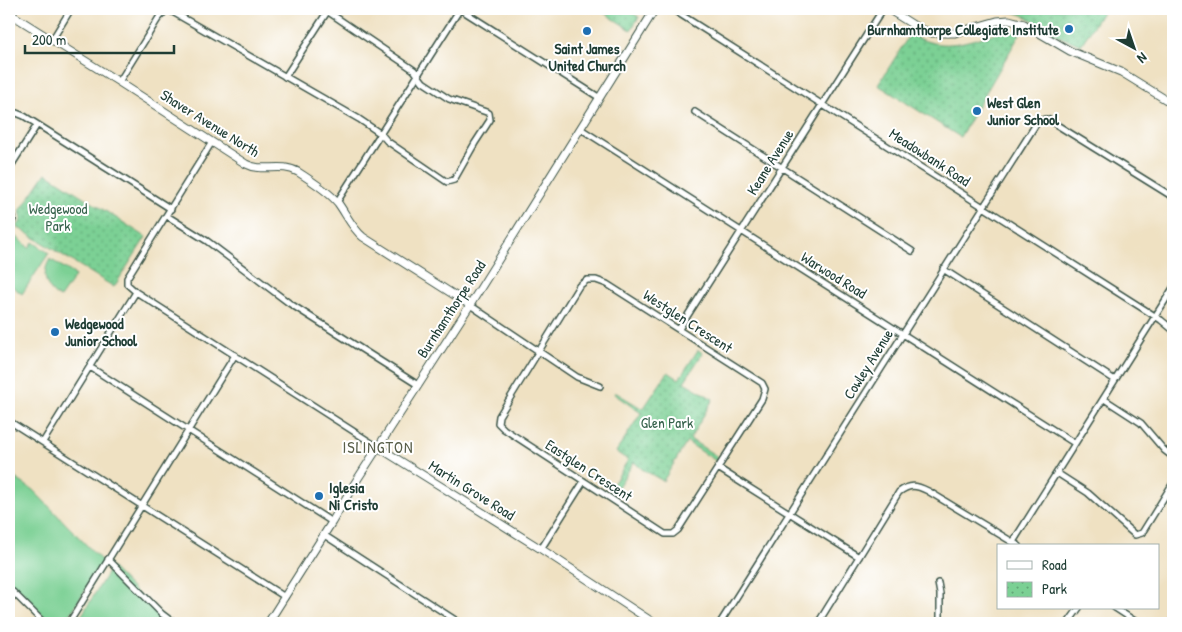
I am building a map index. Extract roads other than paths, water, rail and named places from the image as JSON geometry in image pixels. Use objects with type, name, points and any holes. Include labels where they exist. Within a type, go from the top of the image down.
[{"type":"main road","name":"Burnhamthorpe Road","points":[[268,623],[655,9]]},
{"type":"main road","points":[[888,9],[918,28],[941,34],[964,31],[997,21],[1009,20],[1024,24],[1070,51],[1121,72],[1173,104]]},
{"type":"main road","name":"Shaver Avenue North","points":[[10,17],[52,40],[251,167],[286,167],[299,172],[337,202],[356,231],[363,237],[470,305]]},
{"type":"main road","name":"Martin Grove Road","points":[[378,446],[654,623]]},
{"type":"street","points":[[52,40],[71,9]]},
{"type":"street","points":[[337,202],[460,9],[600,98]]},
{"type":"street","name":"Meadowbank Road","points":[[672,9],[984,206],[1155,316],[1173,330]]},
{"type":"street","name":"Keane Avenue","points":[[679,329],[883,9]]},
{"type":"street","points":[[119,82],[158,19],[165,11],[171,11],[285,77],[332,103],[381,134],[447,182],[454,180],[459,174],[491,116],[488,112],[449,99],[423,82],[418,74],[409,66],[327,10],[285,77]]},
{"type":"street","points":[[9,110],[24,116],[172,209]]},
{"type":"street","points":[[696,112],[912,251]]},
{"type":"street","name":"Cowley Avenue","points":[[720,623],[902,333],[1031,131],[1040,120],[1045,118],[1049,120],[1173,197]]},
{"type":"street","points":[[9,169],[37,125]]},
{"type":"street","name":"Warwood Road","points":[[581,129],[1074,443]]},
{"type":"street","points":[[212,142],[167,216],[207,241],[288,303],[418,385]]},
{"type":"street","points":[[9,229],[12,221],[10,213]]},
{"type":"street","name":"Martin Grove Road","points":[[167,216],[127,278],[126,282],[129,287],[378,446]]},
{"type":"street","points":[[943,270],[1115,380]]},
{"type":"street","name":"Westglen Crescent","points":[[538,350],[579,286],[588,280],[596,280],[607,284],[762,383],[765,390],[762,399],[718,468]]},
{"type":"street","points":[[1013,542],[1173,288]]},
{"type":"street","points":[[42,442],[136,292]]},
{"type":"street","name":"Shaver Avenue North","points":[[470,305],[577,377],[600,386]]},
{"type":"street","name":"Eastglen Crescent","points":[[538,350],[499,416],[498,423],[502,428],[665,534],[673,534],[678,530],[718,468]]},
{"type":"street","points":[[69,623],[235,355]]},
{"type":"street","points":[[90,367],[332,522]]},
{"type":"street","points":[[1104,398],[1141,423],[1164,450],[1173,457]]},
{"type":"street","points":[[9,420],[285,596]]},
{"type":"street","points":[[718,468],[859,557]]},
{"type":"street","points":[[1057,473],[1088,493],[1134,535],[1142,533],[1173,483]]},
{"type":"street","points":[[541,549],[584,481]]},
{"type":"street","points":[[818,623],[899,492],[908,486],[917,485],[1016,544]]},
{"type":"street","points":[[324,535],[460,623]]},
{"type":"street","points":[[108,559],[162,614],[174,623]]},
{"type":"street","points":[[938,583],[940,623]]},
{"type":"street","points":[[9,590],[44,623]]},
{"type":"street","points":[[1068,623],[1078,610]]},
{"type":"street","points":[[1118,610],[1138,623]]},
{"type":"place","name":"Burnhamthorpe Collegiate Institute","points":[[1069,29]]},
{"type":"place","name":"Saint James United Church","points":[[587,31]]},
{"type":"place","name":"West Glen Junior School","points":[[977,111]]},
{"type":"place","name":"Wedgewood Junior School","points":[[55,332]]},
{"type":"place","name":"Iglesia Ni Cristo","points":[[319,496]]},
{"type":"district","name":"ISLINGTON","points":[[378,447]]},
{"type":"park label","name":"Wedgewood Park","points":[[58,216]]},
{"type":"park label","name":"Glen Park","points":[[667,422]]}]
